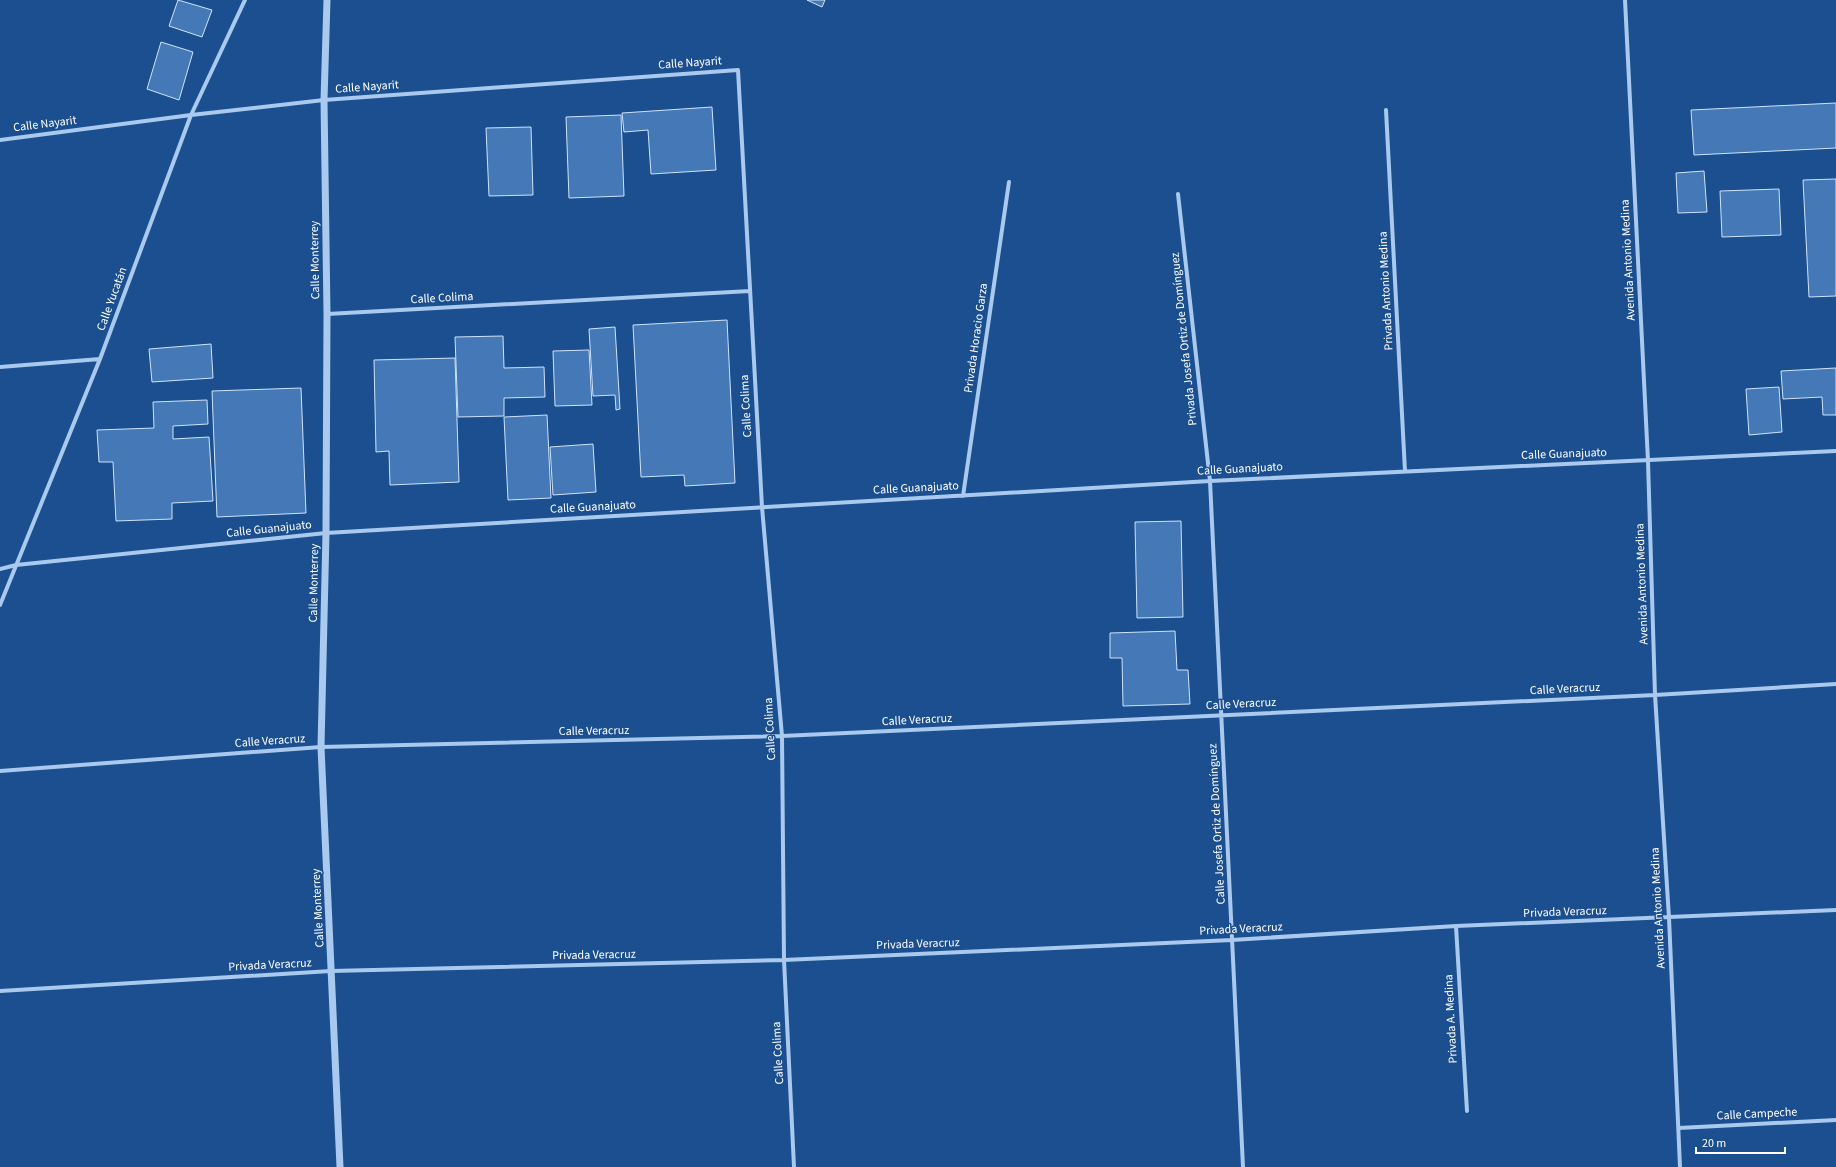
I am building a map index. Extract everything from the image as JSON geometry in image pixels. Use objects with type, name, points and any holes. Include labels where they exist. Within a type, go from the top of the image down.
[{"type":"street","name":"Calle Yucatán","points":[[0,605],[100,359],[191,115],[245,0]]},
{"type":"street","name":"Calle Monterrey","points":[[327,0],[324,100],[327,314],[326,533],[321,747],[340,1167]]},
{"type":"street","name":"Avenida Antonio Medina","points":[[1625,0],[1648,460],[1655,695],[1669,918],[1680,1167]]},
{"type":"street","name":"Calle Nayarit","points":[[0,140],[191,115],[324,100],[738,70]]},
{"type":"street","name":"Calle Colima","points":[[738,70],[762,507],[782,736],[784,960],[794,1167]]},
{"type":"street","name":"Privada Antonio Medina","points":[[1386,110],[1405,471]]},
{"type":"street","name":"Privada Horacio Garza","points":[[963,496],[1009,182]]},
{"type":"street","name":"Privada Josefa Ortiz de Domínguez","points":[[1178,194],[1210,480]]},
{"type":"street","name":"Calle Colima","points":[[327,314],[750,291]]},
{"type":"street","points":[[0,366],[100,359]]},
{"type":"street","name":"Calle Guanajuato","points":[[0,569],[16,565],[326,533],[1210,480],[1836,451]]},
{"type":"street","name":"Calle Josefa Ortiz de Domínguez","points":[[1210,480],[1243,1167]]},
{"type":"street","name":"Calle Veracruz","points":[[0,771],[321,747],[782,736],[1222,714],[1655,695],[1836,684]]},
{"type":"street","name":"Privada Veracruz","points":[[0,991],[332,971],[784,960],[1232,940],[1456,926],[1836,910]]},
{"type":"street","name":"Privada A. Medina","points":[[1456,926],[1467,1112]]},
{"type":"street","name":"Calle Campeche","points":[[1679,1128],[1836,1120]]},
{"type":"building","points":[[178,0],[212,10],[202,37],[169,26]]},
{"type":"building","points":[[807,0],[825,0],[822,7]]},
{"type":"building","points":[[161,42],[193,52],[179,100],[147,89]]},
{"type":"building","points":[[1836,103],[1836,148],[1694,155],[1691,110]]},
{"type":"building","points":[[712,107],[716,170],[651,174],[648,130],[624,132],[622,113]]},
{"type":"building","points":[[621,115],[624,196],[569,198],[566,117]]},
{"type":"building","points":[[531,127],[533,195],[489,196],[486,128]]},
{"type":"building","points":[[1704,171],[1707,212],[1678,213],[1676,173]]},
{"type":"building","points":[[1836,179],[1836,296],[1809,297],[1803,180]]},
{"type":"building","points":[[1779,189],[1781,235],[1722,237],[1720,191]]},
{"type":"building","points":[[727,320],[735,483],[685,486],[684,475],[641,477],[633,325]]},
{"type":"building","points":[[615,327],[620,409],[616,410],[615,395],[593,396],[589,329]]},
{"type":"building","points":[[503,336],[504,368],[544,367],[545,397],[504,398],[504,416],[458,417],[455,337]]},
{"type":"building","points":[[211,344],[213,378],[152,382],[149,349]]},
{"type":"building","points":[[589,350],[592,405],[555,406],[553,351]]},
{"type":"building","points":[[455,358],[459,482],[390,485],[389,451],[376,452],[374,360]]},
{"type":"building","points":[[1836,368],[1836,415],[1823,415],[1822,397],[1783,399],[1781,371]]},
{"type":"building","points":[[1779,387],[1782,432],[1749,435],[1746,389]]},
{"type":"building","points":[[301,388],[306,513],[217,517],[212,391]]},
{"type":"building","points":[[207,400],[208,424],[173,426],[173,439],[209,437],[213,501],[172,503],[172,519],[116,521],[113,462],[99,462],[97,430],[154,428],[153,402]]},
{"type":"building","points":[[547,415],[551,498],[508,500],[504,417]]},
{"type":"building","points":[[593,444],[596,492],[553,495],[550,447]]},
{"type":"building","points":[[1181,521],[1183,617],[1137,618],[1135,522]]},
{"type":"building","points":[[1175,631],[1177,670],[1188,670],[1190,704],[1123,706],[1122,658],[1110,658],[1110,633]]}]
